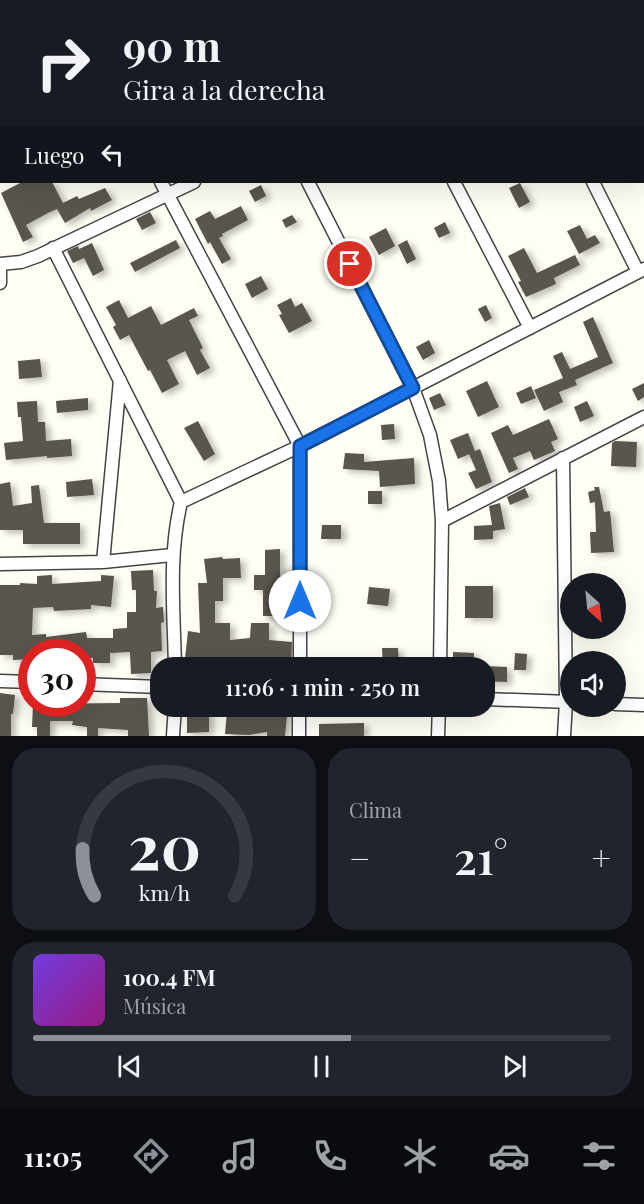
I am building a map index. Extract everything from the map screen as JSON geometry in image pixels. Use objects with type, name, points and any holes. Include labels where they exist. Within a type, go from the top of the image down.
[{"type":"street","points":[[162,183],[300,446],[300,657]]},
{"type":"street","points":[[0,283],[0,264],[21,262],[192,183]]},
{"type":"street","points":[[309,183],[413,388],[430,435],[439,481],[442,521],[440,657]]},
{"type":"street","points":[[455,183],[530,328]]},
{"type":"street","points":[[181,502],[300,446],[641,271],[594,183]]},
{"type":"street","points":[[53,248],[181,502],[172,555],[175,657]]},
{"type":"street","points":[[103,561],[120,379]]},
{"type":"street","points":[[442,521],[644,417]]},
{"type":"street","points":[[563,458],[567,651]]},
{"type":"street","points":[[0,564],[103,561],[172,555]]},
{"type":"street","points":[[0,681],[18,682]]},
{"type":"street","points":[[96,685],[150,687]]},
{"type":"street","points":[[495,699],[560,702]]},
{"type":"street","points":[[626,704],[644,705]]},
{"type":"street","points":[[173,736],[174,717]]},
{"type":"street","points":[[299,717],[299,736]]},
{"type":"street","points":[[438,736],[439,717]]},
{"type":"street","points":[[564,736],[566,717]]},
{"type":"building","points":[[20,183],[53,183],[63,203],[77,196],[79,199],[105,188],[112,200],[91,211],[90,208],[65,223],[57,209],[48,213],[26,225],[33,237],[23,242],[1,193]]},
{"type":"building","points":[[520,183],[530,202],[519,208],[509,188]]},
{"type":"building","points":[[261,185],[266,196],[255,202],[249,191]]},
{"type":"building","points":[[241,206],[248,220],[222,234],[223,236],[219,238],[231,259],[222,264],[195,219],[210,211],[215,219]]},
{"type":"building","points":[[150,212],[156,223],[142,230],[136,219]]},
{"type":"building","points":[[292,215],[297,222],[286,228],[282,220]]},
{"type":"building","points":[[445,222],[450,233],[439,238],[434,228]]},
{"type":"building","points":[[580,225],[587,239],[595,235],[600,243],[579,254],[567,231]]},
{"type":"building","points":[[386,228],[395,246],[379,255],[369,237]]},
{"type":"building","points":[[176,240],[180,248],[135,272],[130,263]]},
{"type":"building","points":[[407,240],[416,259],[407,264],[398,245]]},
{"type":"building","points":[[92,243],[104,270],[93,276],[84,258],[73,263],[67,251]]},
{"type":"building","points":[[524,248],[537,273],[575,255],[580,265],[554,278],[556,284],[526,297],[518,282],[521,281],[508,256]]},
{"type":"building","points":[[261,276],[268,289],[252,298],[245,284]]},
{"type":"building","points":[[291,298],[295,307],[302,303],[312,321],[289,333],[279,315],[282,314],[277,305]]},
{"type":"building","points":[[119,300],[128,318],[151,306],[161,325],[194,308],[198,316],[189,320],[203,348],[200,350],[210,368],[197,375],[185,351],[167,360],[179,384],[162,393],[129,335],[120,340],[113,327],[116,325],[106,307]]},
{"type":"building","points":[[486,305],[492,318],[485,322],[478,309]]},
{"type":"building","points":[[593,317],[613,363],[575,380],[577,385],[559,392],[563,402],[544,411],[534,390],[563,378],[553,356],[562,352],[570,369],[598,357],[583,322]]},
{"type":"building","points":[[429,340],[435,353],[423,360],[416,347]]},
{"type":"building","points":[[40,359],[42,377],[19,379],[18,361]]},
{"type":"building","points":[[487,381],[499,407],[478,417],[466,391]]},
{"type":"building","points":[[644,383],[644,397],[638,401],[632,389]]},
{"type":"building","points":[[531,386],[536,398],[521,404],[516,393]]},
{"type":"building","points":[[440,393],[446,405],[434,410],[429,398]]},
{"type":"building","points":[[88,398],[88,410],[57,413],[56,401]]},
{"type":"building","points":[[37,401],[38,422],[45,422],[46,441],[71,439],[72,456],[6,460],[4,443],[23,441],[17,402]]},
{"type":"building","points":[[587,401],[594,416],[580,422],[574,407]]},
{"type":"building","points":[[549,419],[558,439],[551,442],[555,451],[534,460],[530,451],[513,458],[518,469],[509,473],[491,433],[508,425],[513,435]]},
{"type":"building","points":[[198,421],[215,454],[204,461],[184,428]]},
{"type":"building","points":[[394,424],[395,439],[382,440],[381,425]]},
{"type":"building","points":[[468,433],[475,451],[480,449],[492,482],[476,489],[468,473],[476,470],[469,454],[458,459],[450,440]]},
{"type":"building","points":[[615,441],[637,442],[636,467],[611,466],[612,443]]},
{"type":"building","points":[[345,453],[364,454],[364,462],[414,458],[415,484],[380,487],[379,471],[343,469]]},
{"type":"building","points":[[92,479],[94,495],[67,497],[66,482]]},
{"type":"building","points":[[10,482],[13,506],[32,503],[31,486],[39,485],[44,523],[80,523],[80,544],[23,544],[23,530],[0,530],[0,484]]},
{"type":"building","points":[[594,487],[599,487],[604,512],[610,511],[614,552],[591,553],[590,532],[596,532],[595,502],[590,503],[588,492],[595,490]]},
{"type":"building","points":[[525,488],[529,497],[510,505],[507,497]]},
{"type":"building","points":[[368,491],[382,491],[382,504],[368,504]]},
{"type":"building","points":[[500,503],[505,529],[493,531],[493,539],[474,540],[474,526],[492,525],[489,506]]},
{"type":"building","points":[[322,525],[341,525],[341,539],[321,539]]},
{"type":"building","points":[[280,549],[280,576],[282,576],[280,616],[263,616],[263,590],[254,590],[254,575],[265,575],[265,550]]},
{"type":"building","points":[[240,558],[241,578],[223,578],[223,601],[215,601],[215,623],[230,623],[230,640],[250,638],[251,623],[269,623],[269,640],[292,642],[291,657],[185,657],[188,631],[200,633],[198,583],[207,583],[204,559]]},
{"type":"building","points":[[153,570],[154,591],[157,591],[156,608],[163,607],[162,651],[151,652],[150,673],[131,674],[130,652],[110,653],[110,663],[96,663],[96,639],[18,639],[18,660],[13,660],[13,655],[0,655],[0,585],[37,584],[37,576],[52,575],[52,584],[101,581],[101,575],[114,576],[111,607],[91,605],[91,609],[54,611],[53,607],[33,608],[32,635],[46,634],[46,637],[86,632],[87,638],[113,638],[113,629],[127,628],[127,612],[136,612],[136,590],[132,590],[131,571]]},
{"type":"building","points":[[465,586],[493,586],[493,618],[465,618]]},
{"type":"building","points":[[369,587],[390,589],[388,606],[367,604]]},
{"type":"building","points":[[382,648],[398,648],[398,657],[382,657]]},
{"type":"building","points":[[453,652],[474,653],[474,657],[453,657]]},
{"type":"building","points":[[515,653],[527,654],[526,670],[514,670]]},
{"type":"building","points":[[495,666],[507,667],[507,682],[495,681]]},
{"type":"building","points":[[0,693],[15,695],[13,714],[11,714],[11,736],[0,736]]},
{"type":"building","points":[[120,698],[147,698],[149,736],[128,736],[128,730],[98,728],[98,736],[87,736],[87,727],[72,725],[73,721],[50,721],[50,736],[37,736],[37,727],[32,727],[32,717],[96,717],[96,703],[120,703]]},
{"type":"building","points":[[187,717],[209,717],[209,732],[187,733]]},
{"type":"building","points":[[226,717],[287,717],[285,736],[267,736],[267,732],[249,735],[225,734]]},
{"type":"building","points":[[364,723],[364,736],[319,736],[319,724]]},
{"type":"route","points":[[300,601],[300,446],[413,388],[350,264]]}]
